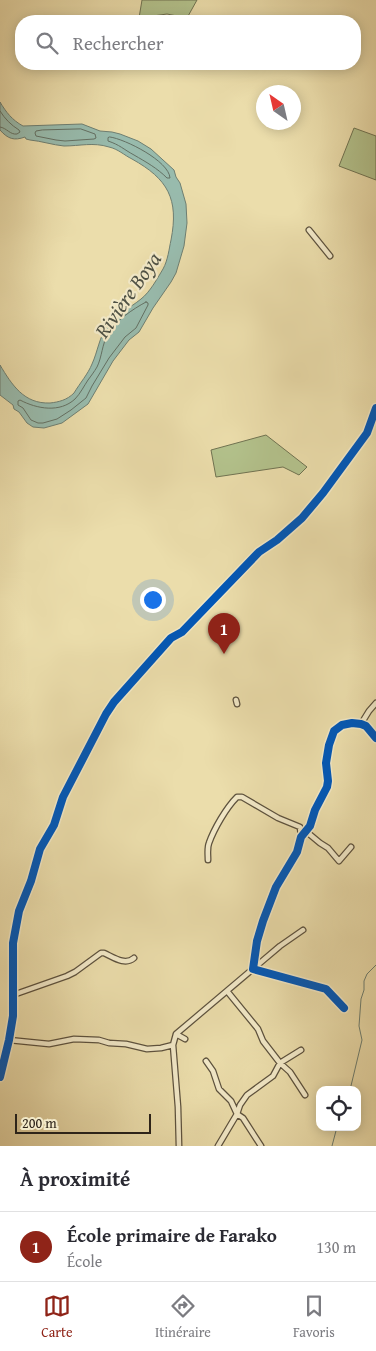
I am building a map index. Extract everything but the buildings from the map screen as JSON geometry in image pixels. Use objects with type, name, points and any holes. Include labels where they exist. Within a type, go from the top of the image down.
[{"type":"street","points":[[309,230],[330,256]]},
{"type":"street","points":[[0,1077],[13,1016],[13,943],[19,911],[31,882],[40,849],[54,825],[60,801],[114,702],[171,638],[182,632],[260,552],[302,518],[323,493],[367,432],[376,408]]},
{"type":"street","points":[[362,724],[369,711],[376,704]]},
{"type":"street","points":[[301,836],[310,826],[315,810],[327,787],[326,764],[329,745],[334,731],[342,725],[362,724],[376,738]]},
{"type":"street","points":[[208,860],[208,845],[216,827],[237,797],[242,797],[278,818],[300,826],[301,836],[297,852],[276,887],[263,921],[257,941],[256,967]]},
{"type":"street","points":[[301,836],[308,833],[328,848],[339,861],[350,847]]},
{"type":"street","points":[[179,1146],[173,1045],[176,1034],[280,946],[302,930]]},
{"type":"street","points":[[13,996],[67,976],[104,953],[125,962],[134,958]]},
{"type":"street","points":[[256,967],[326,989],[344,1008]]},
{"type":"street","points":[[227,991],[258,1030],[263,1041],[280,1064],[290,1072],[305,1095]]},
{"type":"street","points":[[176,1034],[186,1039]]},
{"type":"street","points":[[9,1040],[49,1044],[74,1039],[99,1040],[147,1049],[173,1045]]},
{"type":"street","points":[[218,1146],[247,1095],[273,1076],[280,1064],[301,1050]]},
{"type":"street","points":[[206,1061],[219,1089],[231,1101],[237,1114],[243,1118],[261,1146]]},
{"type":"green space","points":[[142,0],[197,0],[189,15],[140,15]]},
{"type":"green space","points":[[354,128],[376,136],[376,180],[339,166]]},
{"type":"green space","points":[[266,435],[307,467],[299,475],[283,467],[216,477],[211,450]]},
{"type":"water","points":[[0,102],[10,115],[23,126],[82,124],[138,141],[151,149],[174,170],[186,204],[187,223],[184,246],[176,273],[171,282],[139,332],[129,340],[113,361],[88,404],[62,423],[44,428],[33,427],[27,423],[19,412],[14,409],[13,405],[0,395],[0,365],[14,386],[26,397],[33,400],[50,403],[57,402],[74,393],[90,368],[108,325],[144,296],[163,269],[173,226],[172,202],[168,192],[154,174],[115,149],[97,145],[64,146],[30,140],[25,137],[11,138],[0,130]]},
{"type":"waterway","points":[[351,1086],[362,1040],[359,1026],[364,981],[367,974],[376,965]]},
{"type":"waterway","points":[[332,1146],[336,1131]]},
{"type":"cycle path","points":[[0,1077],[13,1016],[13,943],[19,911],[31,881],[40,849],[54,825],[63,797],[106,714],[114,702],[171,638],[182,632],[259,552],[277,540],[302,518],[367,433],[376,408]]},
{"type":"cycle path","points":[[344,1008],[326,989],[253,969],[257,941],[276,887],[297,852],[301,837],[310,826],[315,810],[327,787],[326,763],[334,731],[342,725],[361,724],[366,726],[376,738]]},
{"type":"place","name":"École primaire de Farako","points":[[224,654]]},
{"type":"water label","name":"Rivière Boya","points":[[128,295]]}]
